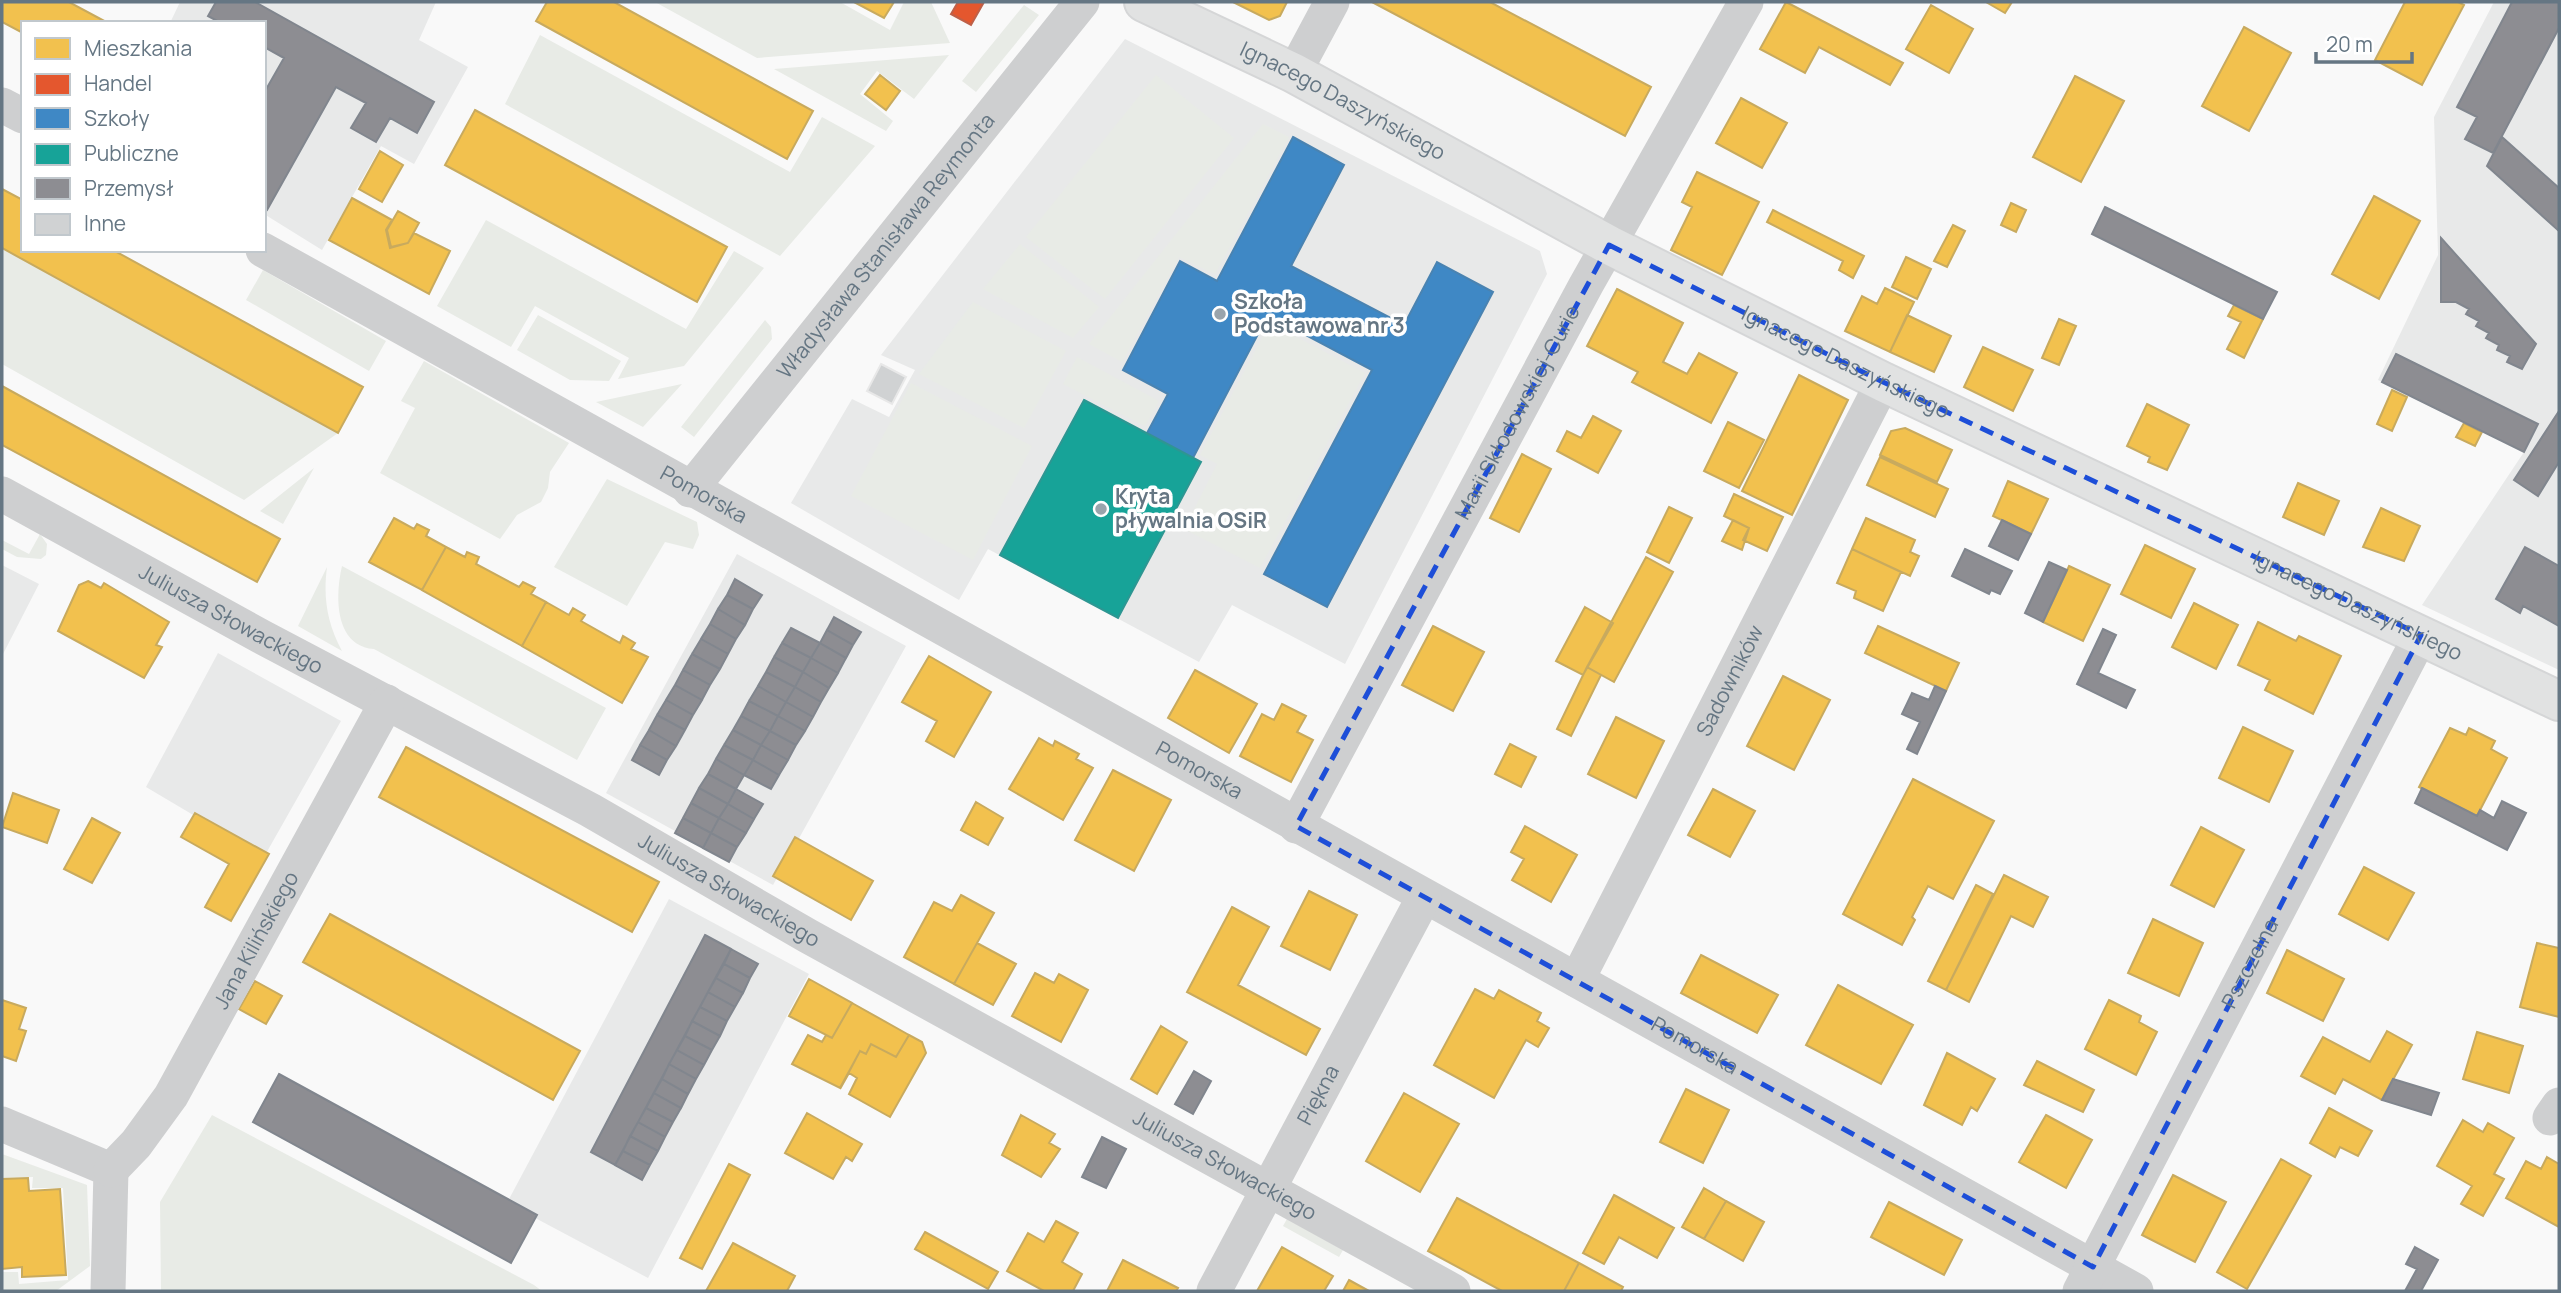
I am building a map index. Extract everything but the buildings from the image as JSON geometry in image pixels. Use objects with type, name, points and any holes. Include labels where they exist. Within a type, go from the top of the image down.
[{"type":"street","name":"Władysława Stanisława Reymonta","points":[[690,490],[1082,2]]},
{"type":"street","name":"Ignacego Daszyńskiego","points":[[1144,2],[1294,73],[1609,245],[1883,382],[2559,701]]},
{"type":"street","points":[[1294,73],[1332,2]]},
{"type":"street","name":"Marii Skłodowskiej-Curie","points":[[1296,826],[1609,245],[1746,2]]},
{"type":"street","points":[[2,105],[21,116]]},
{"type":"street","name":"Pomorska","points":[[266,252],[1577,980],[2087,1279],[2136,1291]]},
{"type":"street","name":"Sadowników","points":[[1577,980],[1883,382]]},
{"type":"street","name":"Juliusza Słowackiego","points":[[2,494],[590,810],[844,956],[1453,1291]]},
{"type":"street","name":"Pszczelna","points":[[2087,1279],[2421,635]]},
{"type":"street","name":"Jana Kilińskiego","points":[[111,1170],[136,1144],[171,1096],[387,702]]},
{"type":"street","name":"Piękna","points":[[1213,1291],[1424,897]]},
{"type":"street","points":[[2,1124],[111,1170],[108,1291]]},
{"type":"highlighted area","points":[[1609,245],[1883,382],[2421,635],[2093,1267],[1296,826]]},
{"type":"shaded area","points":[[180,2],[436,2],[419,40],[468,67],[414,164],[381,146],[322,250],[266,215],[266,21],[171,21]]},
{"type":"shaded area","points":[[655,2],[840,2],[890,30],[904,2],[931,2],[950,43],[757,58]]},
{"type":"shaded area","points":[[2494,2],[2559,2],[2559,670],[2422,605],[2524,452],[2538,424],[2397,354],[2382,382],[2378,380],[2438,255],[2434,117]]},
{"type":"shaded area","points":[[1024,5],[1039,15],[976,92],[962,81]]},
{"type":"shaded area","points":[[540,35],[790,172],[822,117],[875,146],[780,256],[505,104]]},
{"type":"shaded area","name":"Szkoła Podstawowa nr 3","points":[[1125,39],[1540,251],[1547,274],[1345,664],[1232,605],[1199,662],[988,549],[959,600],[791,503],[852,399],[889,417],[915,370],[881,355]]},
{"type":"shaded area","points":[[949,55],[914,99],[877,71],[860,94],[893,121],[886,131],[774,69]]},
{"type":"shaded area","points":[[1156,75],[1234,138],[1105,299],[1026,237]]},
{"type":"shaded area","points":[[1263,124],[1289,137],[1215,274],[1179,257],[1122,362],[1089,344]]},
{"type":"shaded area","points":[[486,220],[686,329],[734,251],[764,268],[684,366],[618,379],[629,358],[535,306],[511,347],[437,306]]},
{"type":"shaded area","points":[[1020,244],[1099,307],[1073,338],[983,289]]},
{"type":"shaded area","points":[[2,248],[338,433],[244,500],[2,364]]},
{"type":"shaded area","points":[[263,270],[386,341],[369,371],[246,300]]},
{"type":"shaded area","points":[[973,302],[1066,351],[1024,428],[919,374]]},
{"type":"shaded area","points":[[538,315],[621,361],[609,381],[570,380],[517,350]]},
{"type":"shaded area","points":[[765,320],[771,327],[772,339],[694,437],[681,427]]},
{"type":"shaded area","points":[[1270,323],[1365,373],[1260,568],[1184,529],[1217,464],[1200,455]]},
{"type":"shaded area","points":[[1077,357],[1159,401],[1145,426],[1063,384]]},
{"type":"shaded area","points":[[424,361],[569,443],[550,472],[548,488],[541,502],[517,515],[500,539],[380,473],[415,408],[401,401]]},
{"type":"shaded area","points":[[911,383],[1032,446],[973,560],[851,496]]},
{"type":"shaded area","points":[[682,384],[643,427],[596,402]]},
{"type":"shaded area","points":[[314,468],[283,524],[260,511]]},
{"type":"shaded area","points":[[607,479],[697,522],[699,535],[693,549],[665,542],[627,606],[554,567]]},
{"type":"shaded area","points":[[40,534],[47,544],[46,555],[41,559],[17,557],[2,549],[2,540],[29,554]]},
{"type":"shaded area","points":[[737,554],[906,646],[773,885],[606,793]]},
{"type":"shaded area","points":[[2,565],[39,584],[2,656]]},
{"type":"shaded area","points":[[342,566],[606,708],[577,760],[351,639],[340,617],[338,591]]},
{"type":"shaded area","points":[[327,567],[327,610],[342,651],[298,626]]},
{"type":"shaded area","points":[[218,653],[341,721],[264,857],[146,787]]},
{"type":"shaded area","points":[[669,899],[809,974],[648,1278],[507,1203]]},
{"type":"shaded area","points":[[212,1115],[542,1291],[161,1291],[160,1202]]},
{"type":"shaded area","points":[[2,1154],[87,1185],[90,1266],[56,1291],[2,1291],[2,1272],[18,1272],[19,1284],[68,1280],[63,1188],[32,1188],[33,1177],[2,1178]]},
{"type":"shaded area","points":[[1287,1219],[1343,1250],[1339,1257],[1283,1226]]},
{"type":"place","name":"Szkoła Podstawowa nr 3","points":[[1220,314]]},
{"type":"place","name":"Kryta pływalnia OSiR","points":[[1101,509]]}]
